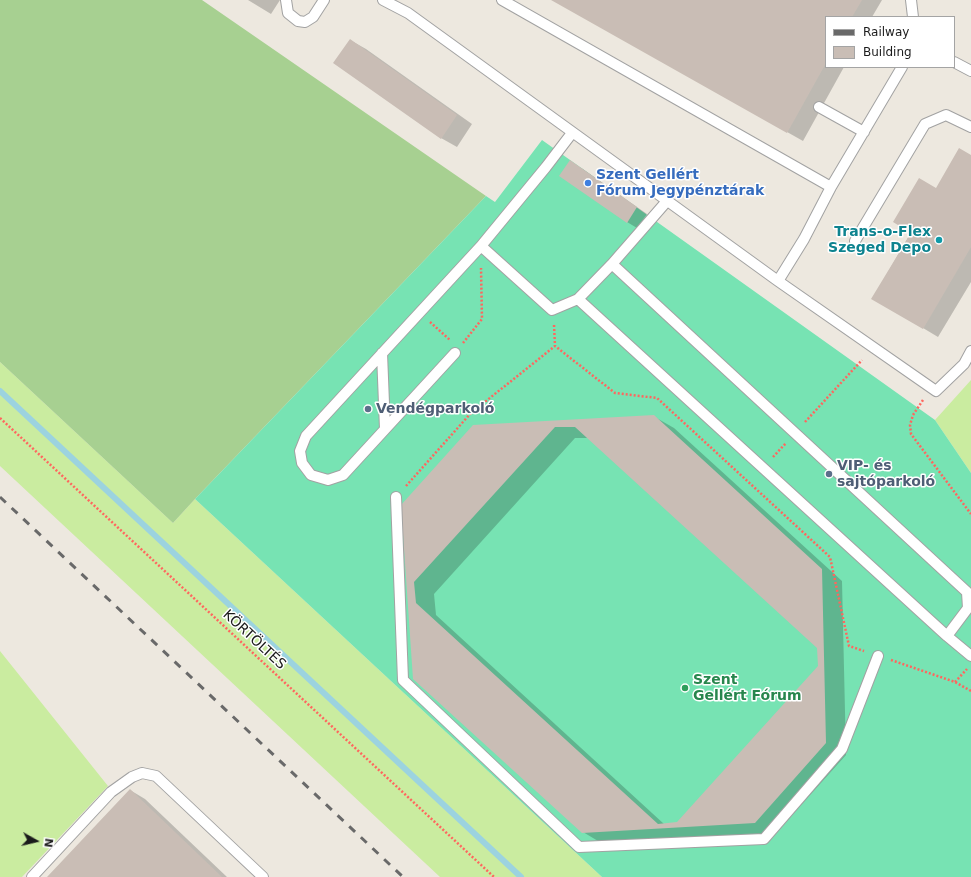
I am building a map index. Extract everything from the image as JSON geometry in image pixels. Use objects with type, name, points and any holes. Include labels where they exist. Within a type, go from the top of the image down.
[{"type":"lane","points":[[286,0],[288,13],[298,21],[305,22],[313,17],[324,0]]},
{"type":"lane","points":[[383,0],[408,13],[778,281],[936,391],[964,364],[971,351]]},
{"type":"lane","points":[[397,0],[408,13]]},
{"type":"lane","points":[[502,0],[831,187]]},
{"type":"lane","points":[[911,0],[913,16]]},
{"type":"lane","points":[[955,63],[971,71]]},
{"type":"lane","points":[[778,281],[804,239],[831,187],[901,68]]},
{"type":"lane","points":[[819,107],[864,132]]},
{"type":"lane","points":[[855,241],[924,124],[946,115],[971,128]]},
{"type":"lane","points":[[457,351],[343,475],[328,480],[311,475],[302,463],[300,451],[306,436],[481,246],[572,133]]},
{"type":"lane","points":[[481,246],[552,310],[578,299],[612,264],[667,201]]},
{"type":"lane","points":[[612,264],[967,592],[968,608],[946,636]]},
{"type":"lane","points":[[578,299],[946,636],[971,656]]},
{"type":"lane","points":[[382,353],[385,429]]},
{"type":"lane","points":[[396,497],[403,680],[579,847],[764,839],[842,749],[878,656]]},
{"type":"lane","points":[[32,877],[111,792],[132,777],[142,773],[156,776],[263,877]]},
{"type":"path","points":[[419,313],[457,351],[482,319],[481,246]]},
{"type":"path","points":[[552,310],[556,346],[615,393],[657,398],[830,557],[849,646],[955,682],[971,691]]},
{"type":"path","points":[[396,497],[471,413],[556,346]]},
{"type":"path","points":[[858,365],[862,360]]},
{"type":"path","points":[[918,408],[913,415],[910,425],[911,434],[971,514]]},
{"type":"path","name":"KÖRTÖLTÉS","points":[[0,418],[494,877]]},
{"type":"path","points":[[955,682],[971,664]]},
{"type":"green space","points":[[0,0],[202,0],[486,196],[173,523],[0,362]]},
{"type":"green space","name":"Szent Gellért Fórum","points":[[542,140],[935,420],[971,473],[971,877],[602,877],[195,499],[486,196],[495,202]]},
{"type":"green space","points":[[0,362],[173,523],[195,499],[602,877],[440,877],[0,466]]},
{"type":"green space","points":[[971,380],[971,473],[935,420]]},
{"type":"green space","points":[[0,651],[108,786],[22,877],[0,877]]},
{"type":"building","points":[[551,0],[862,0],[853,16],[825,16],[825,65],[787,133]]},
{"type":"building","points":[[350,39],[457,115],[441,139],[333,63]]},
{"type":"building","name":"Trans-o-Flex Szeged Depo","points":[[959,148],[971,155],[971,247],[923,329],[871,299],[911,233],[893,222],[919,178],[936,188]]},
{"type":"building","points":[[570,160],[637,207],[627,223],[559,176]]},
{"type":"building","points":[[654,415],[822,569],[826,743],[755,823],[582,833],[413,679],[401,505],[473,425]],"holes":[[[555,427],[575,427],[817,648],[818,666],[677,822],[658,824],[416,603],[414,582]]]},
{"type":"building","points":[[130,789],[222,877],[47,877]]},
{"type":"waterway","points":[[0,391],[521,877]]},
{"type":"railway","points":[[0,497],[403,877]]},
{"type":"place","name":"Szent Gellért Fórum Jegypénztárak","points":[[588,183]]},
{"type":"place","name":"Trans-o-Flex Szeged Depo","points":[[939,240]]},
{"type":"place","name":"Vendégparkoló","points":[[368,409]]},
{"type":"place","name":"VIP- és sajtóparkoló","points":[[829,474]]},
{"type":"place","name":"Szent Gellért Fórum","points":[[685,688]]}]
